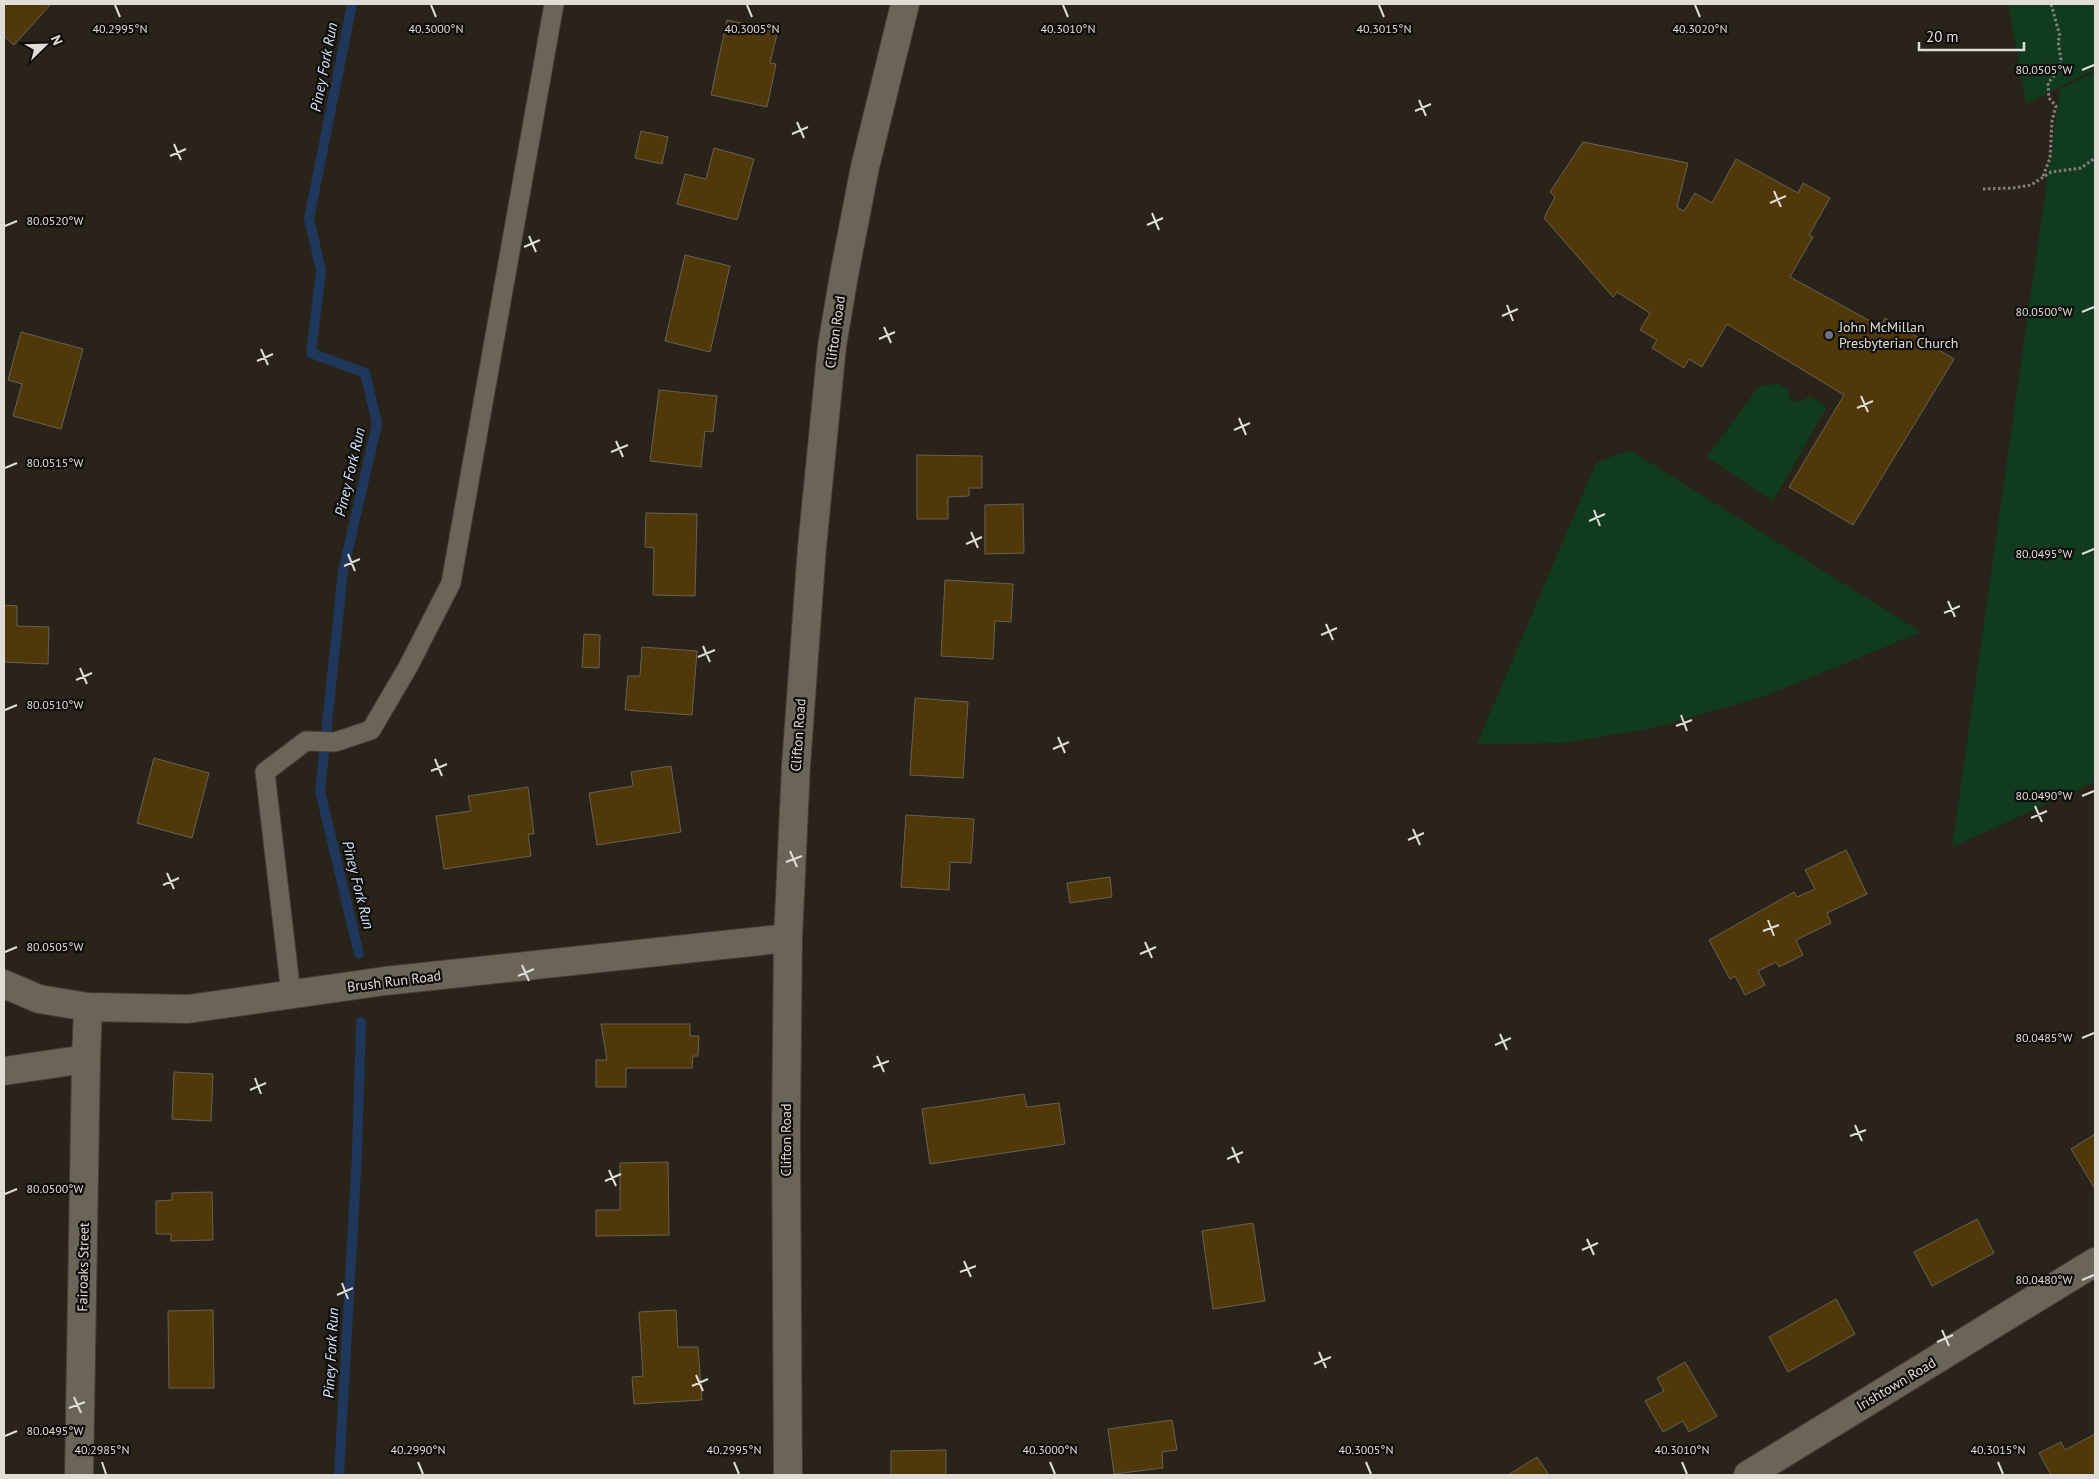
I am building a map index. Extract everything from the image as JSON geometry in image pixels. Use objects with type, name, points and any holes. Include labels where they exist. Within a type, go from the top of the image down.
[{"type":"street","name":"Clifton Road","points":[[788,1475],[786,1142],[788,938],[796,766],[812,547],[832,346],[844,275],[865,167],[906,4]]},
{"type":"street","name":"Brush Run Road","points":[[4,984],[39,999],[88,1008],[188,1009],[395,980],[788,938]]},
{"type":"street","name":"Fairoaks Street","points":[[79,1475],[88,1008]]},
{"type":"street","points":[[4,1071],[86,1059]]},
{"type":"street","name":"Irishtown Road","points":[[1748,1475],[2095,1262]]},
{"type":"lane","points":[[291,994],[266,772],[306,741],[335,742],[371,730],[408,668],[451,583],[554,4]]},
{"type":"path","points":[[2044,176],[2050,158],[2052,121],[2056,110],[2056,106],[2049,98],[2048,83],[2060,69],[2061,60],[2058,41],[2060,36],[2051,4]]},
{"type":"path","points":[[1983,189],[2031,185],[2056,170],[2081,168],[2095,158]]},
{"type":"green space","points":[[2008,4],[2092,4],[2095,11],[2095,70],[2026,104]]},
{"type":"green space","points":[[2095,72],[2095,782],[1952,847],[2060,89]]},
{"type":"green space","points":[[1780,384],[1788,391],[1791,401],[1801,401],[1810,396],[1827,407],[1773,501],[1707,457],[1759,386]]},
{"type":"green space","points":[[1630,450],[1921,632],[1765,696],[1653,728],[1564,743],[1477,744],[1596,463]]},
{"type":"building","points":[[4,4],[50,5],[14,45],[4,36]]},
{"type":"building","points":[[727,20],[778,30],[770,63],[776,64],[767,107],[711,95]]},
{"type":"building","points":[[641,131],[668,137],[662,164],[635,158]]},
{"type":"building","name":"John McMillan Presbyterian Church","points":[[1583,142],[1688,163],[1677,207],[1684,211],[1695,193],[1712,203],[1736,159],[1798,193],[1803,183],[1830,198],[1809,235],[1813,237],[1790,277],[1881,327],[1885,318],[1954,359],[1853,525],[1789,487],[1844,395],[1727,324],[1702,367],[1689,359],[1684,368],[1652,348],[1657,340],[1640,330],[1650,313],[1617,292],[1613,297],[1544,218],[1555,197],[1550,192]]},
{"type":"building","points":[[714,148],[754,159],[737,220],[677,204],[685,174],[706,179]]},
{"type":"building","points":[[685,255],[730,266],[710,352],[665,341]]},
{"type":"building","points":[[21,332],[83,349],[61,429],[13,416],[22,384],[8,380]]},
{"type":"building","points":[[659,390],[717,396],[713,432],[705,431],[701,467],[650,461]]},
{"type":"building","points":[[917,455],[982,456],[982,488],[969,488],[969,496],[948,497],[948,519],[917,519]]},
{"type":"building","points":[[1023,504],[1024,553],[985,554],[985,505]]},
{"type":"building","points":[[646,513],[697,514],[695,596],[653,595],[654,548],[645,547]]},
{"type":"building","points":[[945,580],[1013,584],[1011,622],[995,621],[993,659],[941,656]]},
{"type":"building","points":[[4,605],[17,606],[17,626],[49,627],[48,664],[4,662]]},
{"type":"building","points":[[584,634],[600,635],[599,668],[582,667]]},
{"type":"building","points":[[642,647],[697,651],[692,715],[625,710],[628,676],[640,676]]},
{"type":"building","points":[[915,698],[968,702],[963,778],[910,775]]},
{"type":"building","points":[[154,758],[209,773],[192,838],[137,823]]},
{"type":"building","points":[[671,766],[681,832],[597,845],[589,793],[633,786],[631,772]]},
{"type":"building","points":[[528,787],[534,834],[528,834],[531,856],[444,869],[436,816],[471,811],[468,796]]},
{"type":"building","points":[[906,815],[974,819],[971,863],[950,862],[949,890],[901,887]]},
{"type":"building","points":[[1846,850],[1867,894],[1827,913],[1831,923],[1796,940],[1803,955],[1779,967],[1776,962],[1758,971],[1765,985],[1745,995],[1735,976],[1730,979],[1709,940],[1794,892],[1797,897],[1815,889],[1805,870]]},
{"type":"building","points":[[1110,877],[1112,897],[1070,903],[1067,883]]},
{"type":"building","points":[[601,1024],[690,1024],[690,1036],[699,1036],[698,1056],[693,1056],[692,1068],[626,1068],[626,1087],[596,1087],[596,1060],[607,1060]]},
{"type":"building","points":[[174,1072],[213,1074],[211,1121],[172,1119]]},
{"type":"building","points":[[1024,1094],[1027,1107],[1059,1103],[1065,1144],[930,1164],[922,1109]]},
{"type":"building","points":[[2095,1134],[2095,1189],[2071,1149]]},
{"type":"building","points":[[668,1162],[669,1235],[596,1236],[596,1210],[620,1210],[620,1163]]},
{"type":"building","points":[[212,1192],[213,1240],[171,1241],[171,1234],[156,1234],[156,1201],[172,1200],[172,1193]]},
{"type":"building","points":[[1977,1219],[1994,1253],[1932,1286],[1914,1252]]},
{"type":"building","points":[[1253,1223],[1265,1301],[1213,1309],[1202,1231]]},
{"type":"building","points":[[1836,1299],[1855,1334],[1788,1372],[1769,1337]]},
{"type":"building","points":[[213,1310],[214,1388],[169,1388],[168,1311]]},
{"type":"building","points":[[676,1310],[678,1347],[698,1347],[702,1400],[634,1404],[632,1377],[643,1376],[639,1312]]},
{"type":"building","points":[[1685,1362],[1717,1416],[1689,1432],[1683,1421],[1663,1432],[1645,1401],[1664,1391],[1657,1378]]},
{"type":"building","points":[[1172,1420],[1177,1450],[1162,1452],[1163,1468],[1114,1474],[1108,1429]]},
{"type":"building","points":[[2095,1434],[2095,1475],[2051,1475],[2039,1453],[2061,1442],[2065,1450]]},
{"type":"building","points":[[946,1450],[946,1475],[891,1475],[891,1451]]},
{"type":"building","points":[[1537,1457],[1549,1475],[1508,1475]]},
{"type":"waterway","name":"Piney Fork Run","points":[[352,4],[309,218],[321,271],[311,353],[365,373],[377,424],[343,571],[320,791],[359,954]]},
{"type":"waterway","name":"Piney Fork Run","points":[[339,1475],[357,1154],[361,1022]]},
{"type":"place","name":"John McMillan Presbyterian Church","points":[[1829,335]]}]
